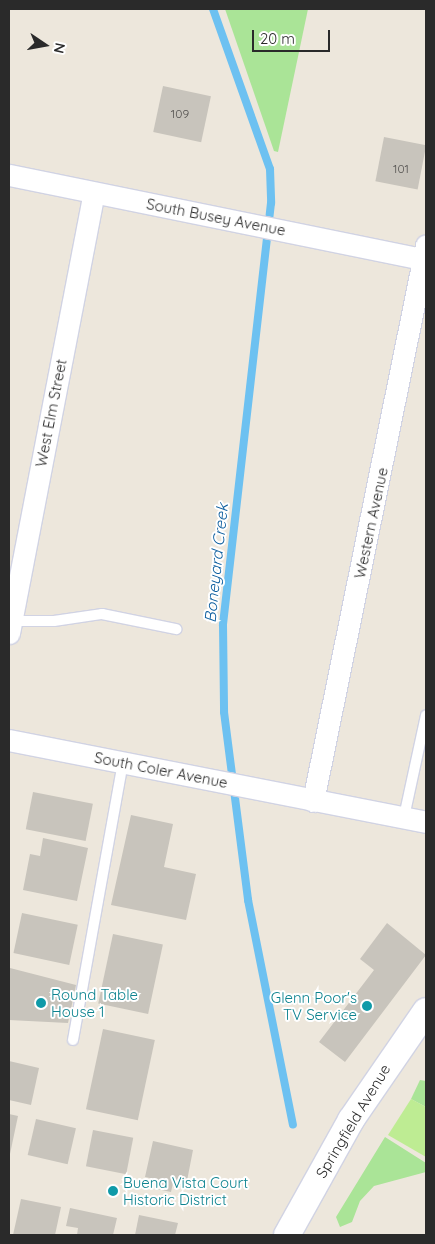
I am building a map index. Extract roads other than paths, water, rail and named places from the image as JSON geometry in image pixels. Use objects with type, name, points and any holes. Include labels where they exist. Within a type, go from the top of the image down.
[{"type":"street","name":"South Busey Avenue","points":[[9,175],[284,230],[425,255]]},
{"type":"street","name":"West Elm Street","points":[[10,627],[94,193]]},
{"type":"street","name":"Western Avenue","points":[[313,801],[425,255]]},
{"type":"street","name":"South Coler Avenue","points":[[9,740],[426,822]]},
{"type":"street","name":"Springfield Avenue","points":[[287,1235],[351,1120],[426,1011]]},
{"type":"lane","points":[[10,627],[102,614],[176,629]]},
{"type":"lane","points":[[404,818],[426,715]]},
{"type":"lane","points":[[73,1040],[123,762]]},
{"type":"waterway","name":"Boneyard Creek","points":[[213,9],[270,169],[271,203],[223,625],[224,712],[248,900],[293,1125]]},
{"type":"place","name":"Round Table House 1","points":[[41,1003]]},
{"type":"place","name":"Glenn Poor's TV Service","points":[[367,1006]]},
{"type":"place","name":"Buena Vista Court Historic District","points":[[113,1191]]}]
